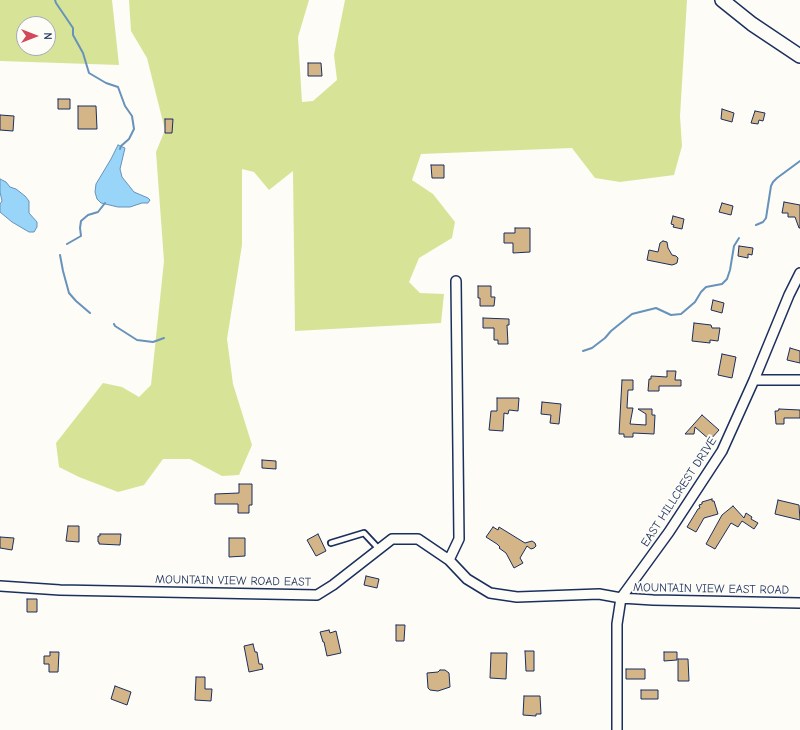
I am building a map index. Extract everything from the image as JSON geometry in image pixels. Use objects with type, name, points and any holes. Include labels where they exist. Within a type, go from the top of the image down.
[{"type":"main road","points":[[722,0],[752,24],[800,56]]},
{"type":"street","name":"EAST HILLCREST DRIVE","points":[[620,598],[669,532],[722,451],[754,380],[789,295],[800,273]]},
{"type":"street","points":[[449,560],[459,539],[456,281]]},
{"type":"street","points":[[754,380],[800,380]]},
{"type":"street","name":"MOUNTAIN VIEW ROAD EAST","points":[[0,586],[60,590],[317,595],[333,585],[378,548],[392,539],[418,539],[449,560],[467,579],[490,593],[517,597],[599,594],[620,598]]},
{"type":"street","points":[[617,730],[617,624],[620,598]]},
{"type":"street","name":"MOUNTAIN VIEW EAST ROAD","points":[[620,598],[654,600],[800,602]]},
{"type":"lane","points":[[331,543],[364,533],[378,548]]},
{"type":"green space","points":[[0,0],[112,0],[119,65],[0,61]]},
{"type":"green space","points":[[129,0],[309,0],[298,37],[302,102],[313,101],[337,80],[334,55],[345,0],[687,0],[680,116],[682,146],[674,175],[620,182],[595,178],[572,148],[421,154],[412,180],[433,194],[455,222],[452,238],[419,258],[409,282],[420,293],[444,294],[441,323],[295,331],[293,171],[269,190],[254,172],[242,169],[242,245],[227,339],[233,384],[252,445],[239,475],[222,476],[190,459],[163,459],[144,485],[118,492],[79,477],[59,467],[56,443],[103,383],[122,387],[139,397],[151,385],[164,261],[156,152],[165,130],[147,58],[131,31]]},
{"type":"water","points":[[118,145],[125,148],[120,169],[122,177],[134,192],[150,200],[148,203],[142,203],[130,207],[118,207],[101,203],[97,199],[95,192],[96,184]]},
{"type":"water","points":[[0,179],[6,182],[10,187],[16,189],[29,201],[29,213],[37,222],[37,227],[34,232],[29,232],[12,222],[0,212],[0,204],[2,201]]},
{"type":"building","points":[[308,63],[321,63],[322,76],[308,76]]},
{"type":"building","points":[[58,99],[70,99],[70,109],[58,109]]},
{"type":"building","points":[[78,106],[96,106],[97,129],[78,129]]},
{"type":"building","points":[[722,109],[734,113],[732,122],[721,119]]},
{"type":"building","points":[[755,111],[765,113],[763,121],[759,120],[758,124],[751,123]]},
{"type":"building","points":[[0,115],[14,116],[13,131],[0,130]]},
{"type":"building","points":[[165,119],[173,119],[172,133],[165,133]]},
{"type":"building","points":[[431,165],[444,165],[444,178],[432,178]]},
{"type":"building","points":[[784,202],[800,205],[800,228],[795,217],[788,217],[788,213],[782,213]]},
{"type":"building","points":[[722,203],[733,206],[731,215],[719,212]]},
{"type":"building","points":[[673,216],[684,219],[682,229],[673,227],[674,225],[671,224]]},
{"type":"building","points":[[515,228],[530,228],[530,252],[513,253],[513,243],[504,243],[504,233],[515,233]]},
{"type":"building","points":[[663,241],[667,242],[668,248],[672,255],[678,258],[677,263],[672,265],[647,260],[649,250],[658,252],[660,243]]},
{"type":"building","points":[[739,246],[753,248],[752,255],[748,254],[748,258],[738,256]]},
{"type":"building","points":[[478,286],[491,286],[491,297],[495,297],[494,306],[480,306]]},
{"type":"building","points":[[713,300],[724,303],[722,313],[711,310]]},
{"type":"building","points":[[483,318],[509,319],[509,325],[507,325],[508,344],[498,344],[498,340],[494,340],[494,328],[483,328]]},
{"type":"building","points":[[694,323],[711,325],[712,328],[720,328],[718,341],[710,340],[710,343],[692,341]]},
{"type":"building","points":[[790,348],[800,351],[800,363],[787,360]]},
{"type":"building","points":[[722,354],[736,357],[732,378],[718,375]]},
{"type":"building","points":[[667,371],[676,371],[675,380],[681,380],[681,386],[659,386],[659,391],[648,391],[649,379],[651,379],[651,376],[667,377]]},
{"type":"building","points":[[622,380],[633,380],[633,390],[628,390],[627,408],[633,408],[630,424],[646,425],[646,414],[638,409],[652,409],[652,415],[655,415],[654,434],[633,433],[633,437],[624,437],[624,434],[619,434]]},
{"type":"building","points":[[497,398],[519,398],[518,411],[509,410],[508,414],[504,413],[503,431],[489,430],[491,411],[497,411]]},
{"type":"building","points":[[542,402],[561,404],[559,424],[550,423],[551,415],[541,414]]},
{"type":"building","points":[[779,409],[800,410],[800,418],[784,418],[784,424],[776,424],[775,411],[778,411]]},
{"type":"building","points":[[702,415],[719,430],[710,440],[695,427],[694,434],[685,434]]},
{"type":"building","points":[[262,460],[276,461],[276,469],[262,468]]},
{"type":"building","points":[[239,484],[252,484],[252,505],[249,505],[249,513],[238,513],[238,504],[215,504],[215,494],[239,493]]},
{"type":"building","points":[[712,499],[718,514],[704,518],[696,532],[687,527],[700,508],[699,505],[702,504],[702,502]]},
{"type":"building","points":[[778,500],[799,505],[800,520],[775,514]]},
{"type":"building","points":[[733,506],[744,518],[746,513],[752,517],[751,519],[758,523],[754,529],[742,521],[738,527],[731,523],[715,549],[706,544],[722,515]]},
{"type":"building","points":[[68,526],[79,526],[79,542],[66,541]]},
{"type":"building","points":[[493,527],[498,530],[499,527],[525,543],[532,541],[536,546],[531,549],[527,546],[520,558],[523,563],[514,568],[506,553],[499,548],[500,547],[497,544],[486,537]]},
{"type":"building","points":[[100,534],[121,534],[120,545],[99,544],[98,536],[100,536]]},
{"type":"building","points":[[318,534],[326,551],[316,556],[307,540]]},
{"type":"building","points":[[0,537],[14,538],[12,550],[0,548]]},
{"type":"building","points":[[229,538],[245,538],[245,556],[229,557]]},
{"type":"building","points":[[366,576],[379,579],[377,588],[364,585]]},
{"type":"building","points":[[27,599],[37,599],[37,612],[27,612]]},
{"type":"building","points":[[396,625],[405,625],[404,641],[396,641]]},
{"type":"building","points":[[329,630],[330,633],[336,631],[341,653],[327,656],[320,632]]},
{"type":"building","points":[[253,644],[255,652],[257,652],[259,664],[262,664],[263,669],[249,672],[244,646]]},
{"type":"building","points":[[525,651],[534,651],[534,671],[526,671]]},
{"type":"building","points":[[50,652],[59,652],[58,672],[49,672],[49,664],[44,664],[44,656],[50,656]]},
{"type":"building","points":[[664,652],[677,652],[677,660],[664,661]]},
{"type":"building","points":[[491,653],[507,653],[506,679],[490,678]]},
{"type":"building","points":[[678,659],[688,659],[689,681],[678,681]]},
{"type":"building","points":[[626,669],[645,669],[645,679],[626,679]]},
{"type":"building","points":[[440,670],[445,670],[449,673],[450,687],[438,691],[430,690],[428,688],[427,673],[438,672]]},
{"type":"building","points":[[196,677],[205,677],[205,689],[212,689],[211,701],[195,700]]},
{"type":"building","points":[[115,686],[131,692],[127,705],[111,699]]},
{"type":"building","points":[[641,690],[658,690],[658,699],[641,699]]},
{"type":"building","points":[[524,696],[540,696],[541,714],[536,714],[536,716],[523,715]]},
{"type":"waterway","points":[[55,0],[73,28],[73,35],[83,53],[89,73],[106,83],[118,87],[125,106],[132,116],[134,129],[129,139],[121,146],[120,149]]},
{"type":"waterway","points":[[756,225],[763,222],[766,218],[773,182],[800,161]]},
{"type":"waterway","points":[[67,244],[81,236],[81,221],[88,215],[98,212],[105,203]]},
{"type":"waterway","points":[[583,351],[592,348],[632,314],[656,308],[671,315],[681,314],[695,302],[706,287],[722,284],[727,279],[734,246],[739,238]]},
{"type":"waterway","points":[[60,255],[69,293],[90,313]]},
{"type":"waterway","points":[[114,324],[137,340],[153,342],[164,338]]}]
